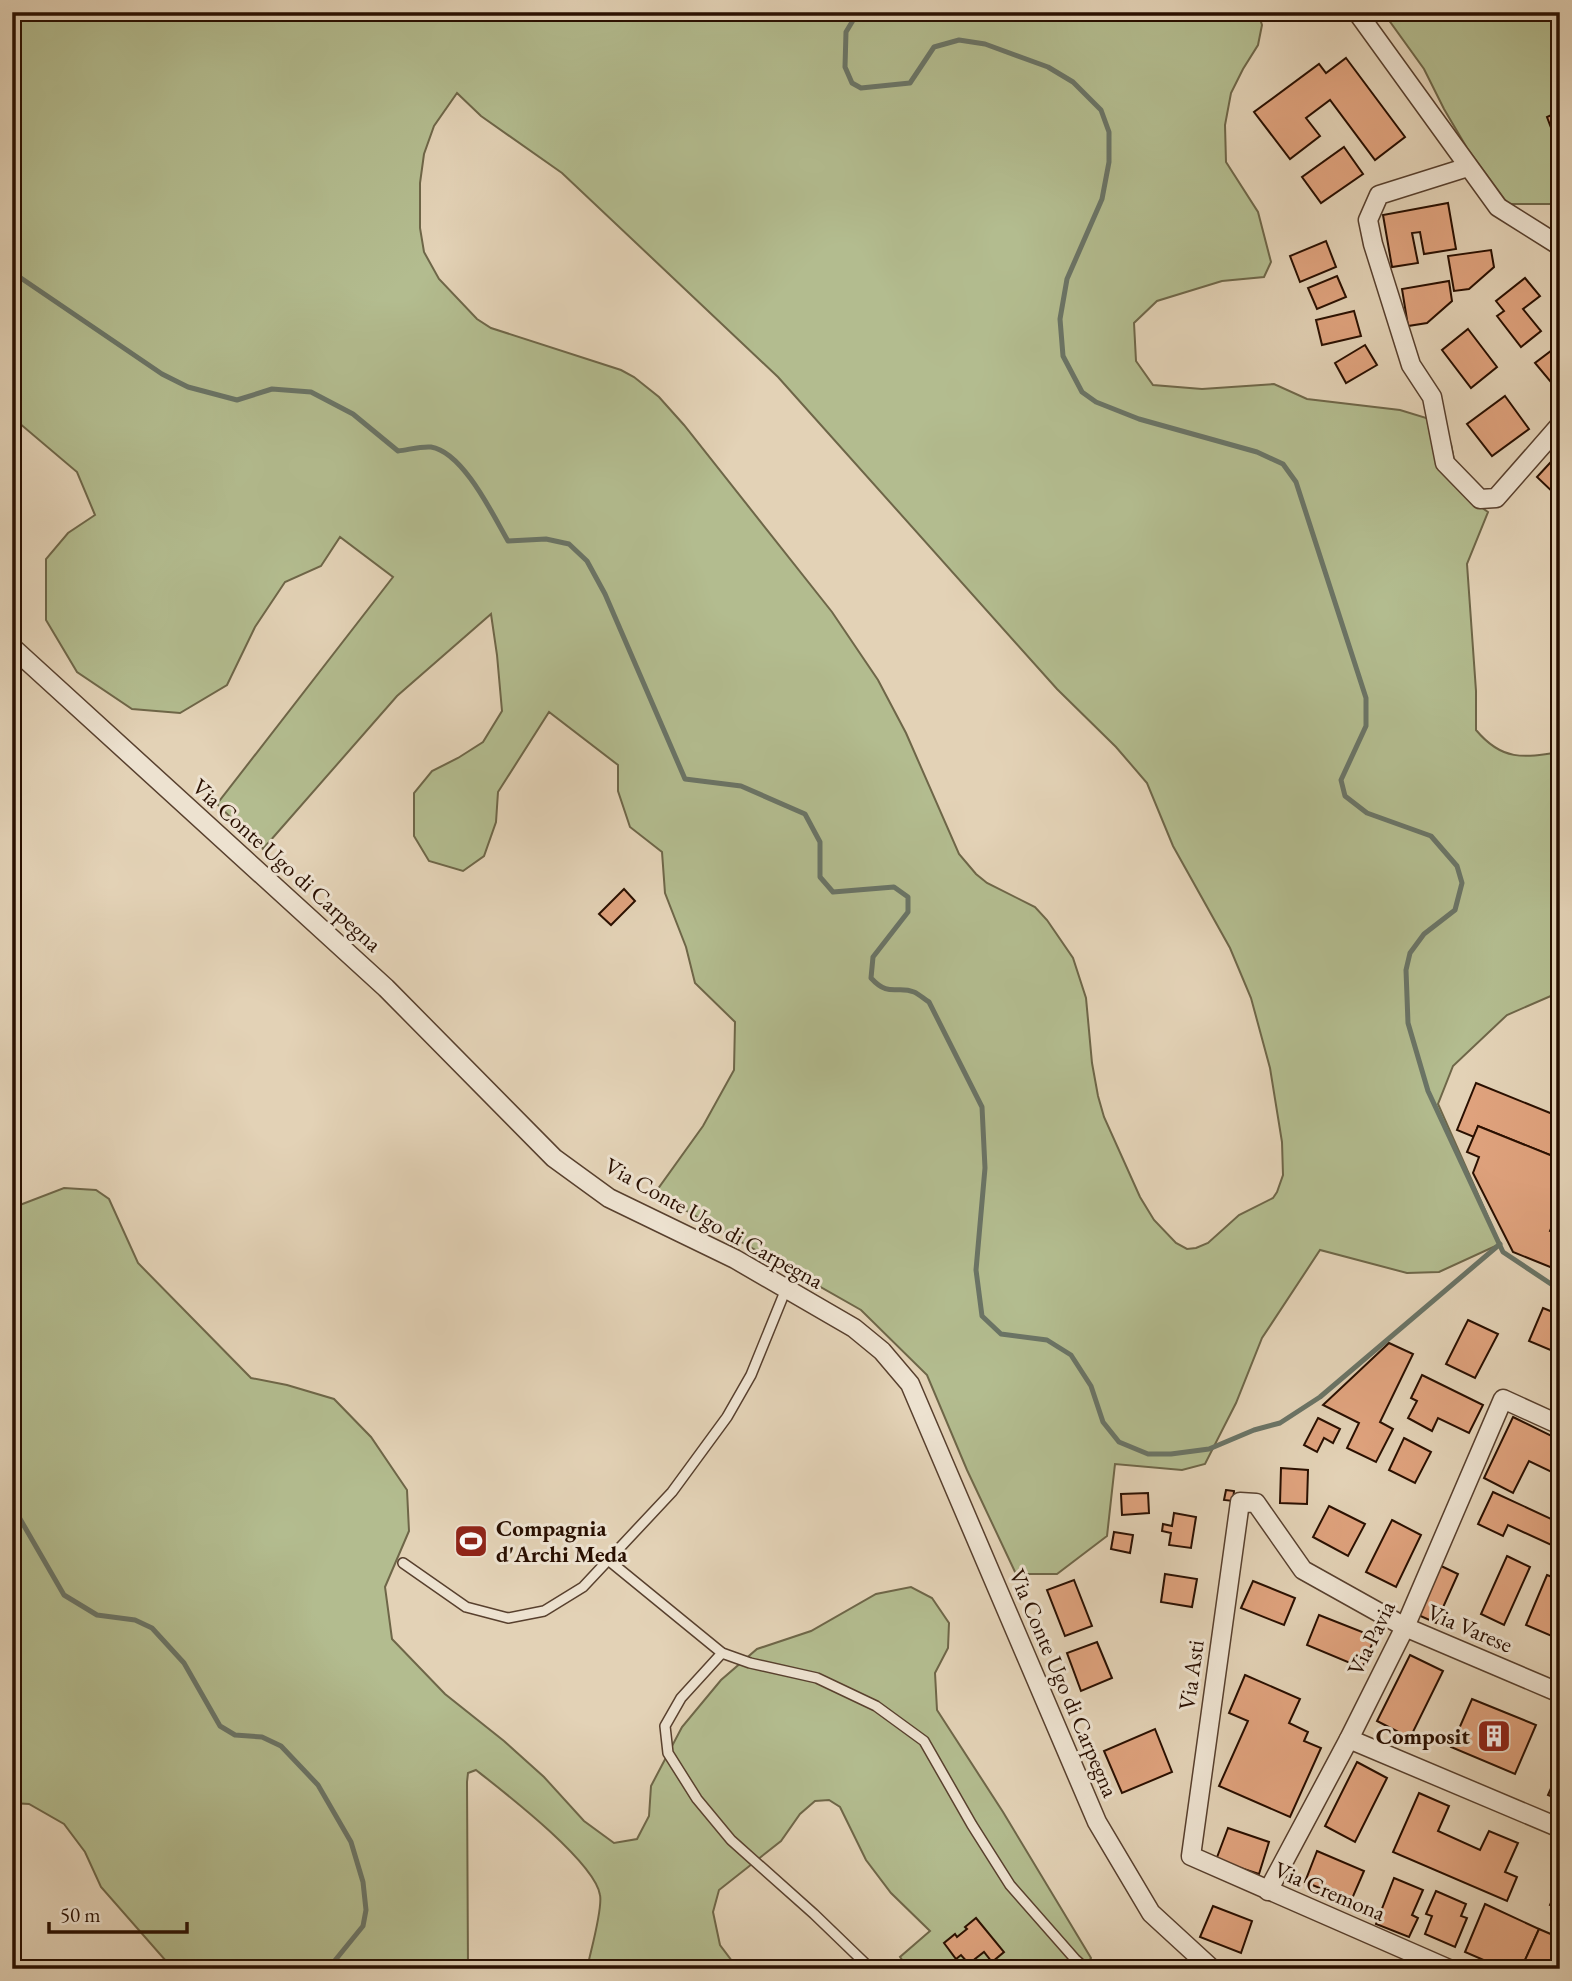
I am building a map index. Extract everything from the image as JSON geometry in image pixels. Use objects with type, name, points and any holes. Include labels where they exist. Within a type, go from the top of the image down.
[{"type":"street","points":[[1357,12],[1498,207],[1560,246]]},
{"type":"street","points":[[1468,167],[1379,195],[1368,220],[1411,365],[1432,397],[1445,463],[1480,499],[1496,498],[1560,425]]},
{"type":"street","name":"Via Conte Ugo di Carpegna","points":[[12,647],[386,988],[554,1158],[609,1198],[735,1259],[854,1328],[882,1352],[909,1384],[1097,1822],[1151,1913],[1212,1969]]},
{"type":"street","name":"Via Pavia","points":[[1268,1891],[1405,1627],[1503,1399],[1560,1424]]},
{"type":"street","name":"Via Varese","points":[[1240,1502],[1256,1503],[1303,1570],[1405,1627],[1560,1693]]},
{"type":"street","name":"Via Asti","points":[[1191,1856],[1240,1502]]},
{"type":"street","points":[[1349,1739],[1560,1828]]},
{"type":"street","name":"Via Cremona","points":[[1191,1856],[1449,1969]]},
{"type":"lane","points":[[403,1563],[466,1607],[508,1618],[544,1611],[583,1587],[672,1492],[727,1417],[751,1375],[786,1289]]},
{"type":"lane","points":[[607,1559],[722,1653],[750,1663],[817,1678],[876,1706],[924,1741],[1010,1885],[1086,1969]]},
{"type":"lane","points":[[722,1653],[681,1698],[665,1726],[668,1753],[697,1800],[731,1840],[871,1969]]},
{"type":"green space","points":[[12,12],[1258,12],[1262,25],[1258,45],[1231,93],[1225,125],[1226,162],[1258,212],[1271,262],[1264,277],[1222,281],[1157,301],[1134,323],[1136,361],[1153,385],[1202,389],[1274,384],[1307,399],[1400,410],[1433,420],[1451,444],[1464,495],[1488,512],[1467,564],[1476,691],[1476,730],[1495,747],[1514,755],[1560,752],[1560,992],[1507,1015],[1453,1066],[1438,1104],[1500,1244],[1439,1272],[1407,1273],[1320,1250],[1262,1338],[1236,1403],[1205,1464],[1182,1470],[1115,1464],[1107,1536],[1057,1574],[1016,1574],[967,1470],[927,1375],[861,1310],[655,1193],[703,1126],[734,1070],[735,1022],[695,983],[686,947],[665,893],[662,852],[630,827],[618,791],[618,765],[549,712],[498,792],[496,822],[484,856],[463,871],[429,861],[414,836],[414,793],[432,771],[483,742],[502,711],[491,614],[397,696],[263,849],[217,804],[393,577],[340,537],[321,566],[285,582],[255,627],[227,685],[180,713],[132,709],[77,672],[46,620],[46,559],[68,533],[95,515],[77,472],[12,419]],"holes":[[[457,93],[481,116],[562,173],[778,377],[1057,689],[1116,747],[1147,783],[1173,846],[1230,948],[1251,998],[1270,1068],[1282,1142],[1283,1175],[1273,1198],[1239,1215],[1208,1243],[1187,1249],[1176,1243],[1154,1220],[1140,1197],[1104,1117],[1098,1096],[1086,998],[1073,958],[1035,907],[987,883],[959,854],[906,733],[878,680],[832,612],[684,425],[659,397],[634,377],[621,370],[491,328],[477,319],[439,279],[424,252],[420,228],[420,183],[424,154],[434,126]]]},
{"type":"green space","points":[[1383,12],[1560,12],[1560,204],[1508,204],[1467,148],[1424,69]]},
{"type":"green space","points":[[64,1188],[96,1190],[109,1199],[138,1263],[251,1378],[334,1399],[371,1437],[407,1490],[409,1531],[385,1587],[392,1639],[445,1694],[504,1741],[544,1777],[584,1821],[614,1843],[637,1839],[649,1816],[651,1786],[682,1727],[721,1680],[757,1649],[811,1631],[876,1594],[911,1587],[932,1598],[949,1623],[948,1648],[935,1673],[937,1710],[1003,1812],[1091,1958],[1084,1969],[909,1969],[900,1957],[930,1931],[891,1893],[866,1860],[840,1807],[829,1800],[815,1801],[800,1814],[781,1841],[719,1890],[713,1912],[720,1945],[738,1969],[587,1969],[600,1902],[594,1881],[547,1828],[476,1770],[468,1773],[467,1782],[468,1969],[173,1969],[101,1887],[85,1852],[64,1824],[29,1804],[12,1803],[12,1208]]},
{"type":"building","points":[[1346,58],[1405,137],[1375,160],[1330,100],[1306,118],[1320,136],[1290,159],[1254,112],[1319,64],[1326,73]]},
{"type":"building","points":[[1560,102],[1560,130],[1553,133],[1547,117],[1556,113],[1553,105]]},
{"type":"building","points":[[1344,147],[1363,174],[1321,203],[1302,177]]},
{"type":"building","points":[[1448,203],[1456,249],[1424,254],[1420,232],[1412,233],[1418,263],[1392,267],[1383,215]]},
{"type":"building","points":[[1326,241],[1336,267],[1300,282],[1290,256]]},
{"type":"building","points":[[1491,250],[1494,267],[1469,289],[1454,291],[1448,256]]},
{"type":"building","points":[[1337,276],[1346,297],[1317,309],[1308,288]]},
{"type":"building","points":[[1525,278],[1540,296],[1523,309],[1541,331],[1521,347],[1497,316],[1504,311],[1496,301]]},
{"type":"building","points":[[1449,281],[1452,301],[1427,323],[1408,326],[1402,289]]},
{"type":"building","points":[[1354,311],[1361,336],[1322,345],[1316,320]]},
{"type":"building","points":[[1468,329],[1497,367],[1471,388],[1442,350]]},
{"type":"building","points":[[1560,344],[1560,393],[1535,363]]},
{"type":"building","points":[[1365,345],[1377,365],[1346,383],[1335,363]]},
{"type":"building","points":[[1505,396],[1529,429],[1492,456],[1467,424]]},
{"type":"building","points":[[1560,452],[1560,499],[1537,477]]},
{"type":"building","points":[[624,889],[635,901],[611,925],[599,914]]},
{"type":"building","points":[[1476,1083],[1560,1117],[1560,1159],[1478,1126],[1474,1137],[1457,1130]]},
{"type":"building","points":[[1478,1126],[1560,1159],[1560,1207],[1550,1231],[1560,1235],[1560,1271],[1513,1252],[1473,1173],[1479,1157],[1467,1152]]},
{"type":"building","points":[[1543,1308],[1560,1315],[1560,1354],[1529,1341]]},
{"type":"building","points":[[1468,1320],[1498,1334],[1475,1378],[1446,1364]]},
{"type":"building","points":[[1389,1343],[1413,1354],[1380,1422],[1393,1429],[1376,1462],[1347,1448],[1359,1423],[1323,1405]]},
{"type":"building","points":[[1422,1375],[1483,1405],[1469,1433],[1438,1418],[1432,1431],[1408,1418],[1417,1401],[1411,1398]]},
{"type":"building","points":[[1513,1417],[1560,1440],[1560,1476],[1529,1461],[1513,1493],[1484,1478]]},
{"type":"building","points":[[1318,1418],[1340,1429],[1333,1443],[1324,1438],[1317,1452],[1304,1445]]},
{"type":"building","points":[[1404,1438],[1431,1452],[1415,1483],[1389,1470]]},
{"type":"building","points":[[1281,1468],[1308,1470],[1307,1504],[1280,1503]]},
{"type":"building","points":[[1226,1490],[1234,1491],[1233,1501],[1224,1500]]},
{"type":"building","points":[[1493,1492],[1560,1523],[1558,1548],[1508,1525],[1503,1536],[1478,1524]]},
{"type":"building","points":[[1148,1493],[1149,1513],[1122,1515],[1121,1494]]},
{"type":"building","points":[[1329,1506],[1365,1524],[1348,1556],[1313,1537]]},
{"type":"building","points":[[1174,1513],[1196,1517],[1191,1548],[1169,1545],[1171,1533],[1162,1531],[1163,1524],[1172,1526]]},
{"type":"building","points":[[1392,1520],[1421,1535],[1396,1587],[1366,1572]]},
{"type":"building","points":[[1114,1532],[1133,1535],[1130,1553],[1111,1549]]},
{"type":"building","points":[[1507,1556],[1530,1567],[1504,1625],[1481,1614]]},
{"type":"building","points":[[1439,1565],[1458,1574],[1436,1623],[1416,1614]]},
{"type":"building","points":[[1165,1574],[1197,1579],[1192,1607],[1161,1602]]},
{"type":"building","points":[[1547,1575],[1560,1580],[1560,1623],[1554,1637],[1526,1625]]},
{"type":"building","points":[[1074,1580],[1092,1626],[1065,1636],[1047,1590]]},
{"type":"building","points":[[1253,1581],[1295,1598],[1284,1625],[1241,1608]]},
{"type":"building","points":[[1319,1615],[1375,1637],[1362,1668],[1307,1645]]},
{"type":"building","points":[[1097,1642],[1112,1678],[1081,1691],[1067,1653]]},
{"type":"building","points":[[1410,1655],[1443,1671],[1410,1738],[1377,1721]]},
{"type":"building","points":[[1245,1675],[1300,1699],[1289,1723],[1308,1732],[1304,1741],[1321,1748],[1290,1817],[1219,1786],[1248,1721],[1229,1713]]},
{"type":"building","name":"Composit","points":[[1472,1699],[1536,1725],[1515,1774],[1451,1747]]},
{"type":"building","points":[[1155,1729],[1172,1772],[1122,1793],[1104,1751]]},
{"type":"building","points":[[1357,1762],[1387,1778],[1355,1842],[1325,1826]]},
{"type":"building","points":[[1560,1768],[1560,1800],[1548,1795]]},
{"type":"building","points":[[1419,1793],[1449,1806],[1438,1831],[1480,1850],[1489,1831],[1518,1843],[1505,1872],[1517,1877],[1507,1901],[1393,1852]]},
{"type":"building","points":[[1228,1828],[1269,1842],[1259,1874],[1216,1860]]},
{"type":"building","points":[[1317,1851],[1364,1871],[1351,1901],[1305,1882]]},
{"type":"building","points":[[1394,1878],[1423,1890],[1412,1915],[1418,1918],[1409,1937],[1376,1924]]},
{"type":"building","points":[[1560,1882],[1560,1909],[1550,1905]]},
{"type":"building","points":[[1436,1891],[1466,1904],[1461,1916],[1467,1918],[1455,1947],[1425,1934],[1432,1916],[1426,1914]]},
{"type":"building","points":[[1485,1904],[1539,1929],[1521,1969],[1491,1969],[1493,1964],[1465,1952]]},
{"type":"building","points":[[1213,1906],[1252,1921],[1241,1953],[1200,1937]]},
{"type":"building","points":[[976,1918],[1004,1952],[992,1962],[984,1952],[975,1959],[983,1969],[963,1969],[969,1964],[961,1955],[956,1959],[944,1943],[955,1934],[957,1937]]},
{"type":"building","points":[[1539,1929],[1560,1938],[1560,1958],[1555,1957],[1553,1963],[1560,1966],[1560,1969],[1521,1969]]},
{"type":"waterway","points":[[858,12],[846,32],[845,67],[852,83],[861,88],[910,83],[934,47],[959,40],[985,44],[1048,67],[1073,82],[1101,110],[1109,132],[1109,162],[1102,199],[1067,279],[1060,319],[1063,356],[1082,392],[1096,402],[1139,419],[1257,452],[1283,464],[1296,482],[1366,698],[1366,726],[1341,780],[1345,796],[1367,813],[1431,836],[1457,866],[1462,883],[1455,910],[1424,934],[1410,953],[1406,970],[1408,1023],[1428,1091],[1503,1252],[1560,1290]]},
{"type":"waterway","points":[[12,272],[162,374],[188,387],[237,400],[272,389],[311,392],[353,414],[398,451],[427,447],[443,451],[476,486],[508,541],[546,539],[569,544],[587,561],[605,594],[685,779],[741,786],[805,814],[820,842],[820,877],[833,892],[894,887],[908,897],[908,912],[873,957],[871,978],[883,988],[908,990],[929,1002],[982,1107],[985,1168],[976,1270],[982,1316],[1001,1334],[1047,1340],[1071,1355],[1091,1386],[1103,1422],[1119,1442],[1148,1454],[1171,1454],[1209,1449],[1254,1430],[1280,1423],[1320,1397],[1500,1244]]},
{"type":"waterway","points":[[12,1505],[64,1595],[97,1615],[135,1620],[152,1628],[184,1663],[220,1726],[235,1735],[262,1737],[281,1746],[318,1785],[351,1842],[363,1882],[366,1910],[363,1926],[328,1969]]},
{"type":"place","name":"Compagnia d'Archi Meda","points":[[471,1541]]},
{"type":"place","name":"Composit","points":[[1494,1736]]}]
